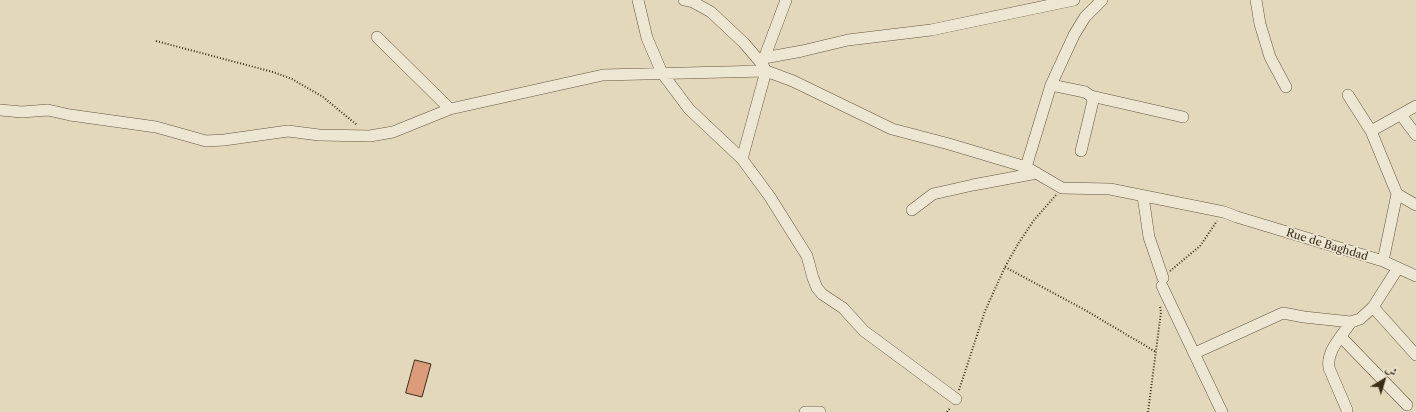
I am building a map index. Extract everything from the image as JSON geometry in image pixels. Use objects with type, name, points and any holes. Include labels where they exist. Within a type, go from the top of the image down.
[{"type":"street","points":[[638,0],[647,38],[662,73],[689,109],[742,159],[770,197],[807,256],[817,288],[822,294],[843,308],[864,331],[956,398]]},
{"type":"street","points":[[684,0],[694,2],[711,12],[764,64],[793,81],[892,129],[1026,167],[1062,188]]},
{"type":"street","points":[[742,159],[764,64],[786,0]]},
{"type":"street","points":[[0,110],[22,112],[48,110],[70,115],[156,127],[206,141],[288,131],[319,135],[370,136],[393,132],[450,109],[603,76],[662,73],[764,64],[802,51],[848,40],[931,30],[1074,0]]},
{"type":"street","points":[[1026,167],[1051,85],[1074,35],[1085,17],[1102,0]]},
{"type":"street","points":[[1256,0],[1260,24],[1270,57],[1286,87]]},
{"type":"street","points":[[377,37],[450,109]]},
{"type":"street","points":[[1051,85],[1085,92],[1091,96],[1183,118]]},
{"type":"street","points":[[1348,95],[1371,131],[1397,194],[1382,262]]},
{"type":"street","points":[[1081,151],[1093,101],[1091,96]]},
{"type":"street","points":[[1371,131],[1416,106]]},
{"type":"street","points":[[1401,115],[1416,135]]},
{"type":"street","points":[[912,210],[933,194],[1037,173]]},
{"type":"street","name":"Rue de Baghdad","points":[[1062,188],[1110,189],[1216,210],[1382,262],[1416,276]]},
{"type":"street","points":[[1397,194],[1416,205]]},
{"type":"street","points":[[1143,196],[1149,237],[1163,282],[1222,412]]},
{"type":"street","points":[[1195,353],[1283,313],[1304,317],[1351,322],[1360,318],[1374,307],[1398,268]]},
{"type":"street","points":[[1374,307],[1416,356]]},
{"type":"street","points":[[1347,410],[1329,368],[1328,361],[1330,353],[1351,322]]},
{"type":"street","points":[[1342,337],[1407,405]]},
{"type":"street","points":[[805,412],[820,412]]},
{"type":"path","points":[[156,41],[273,72],[292,79],[323,97],[370,136]]},
{"type":"path","points":[[947,412],[956,398],[985,311],[1005,267],[1034,220],[1062,188]]},
{"type":"path","points":[[1005,267],[1085,310],[1156,352]]},
{"type":"building","points":[[415,360],[431,364],[422,397],[406,393]]}]
